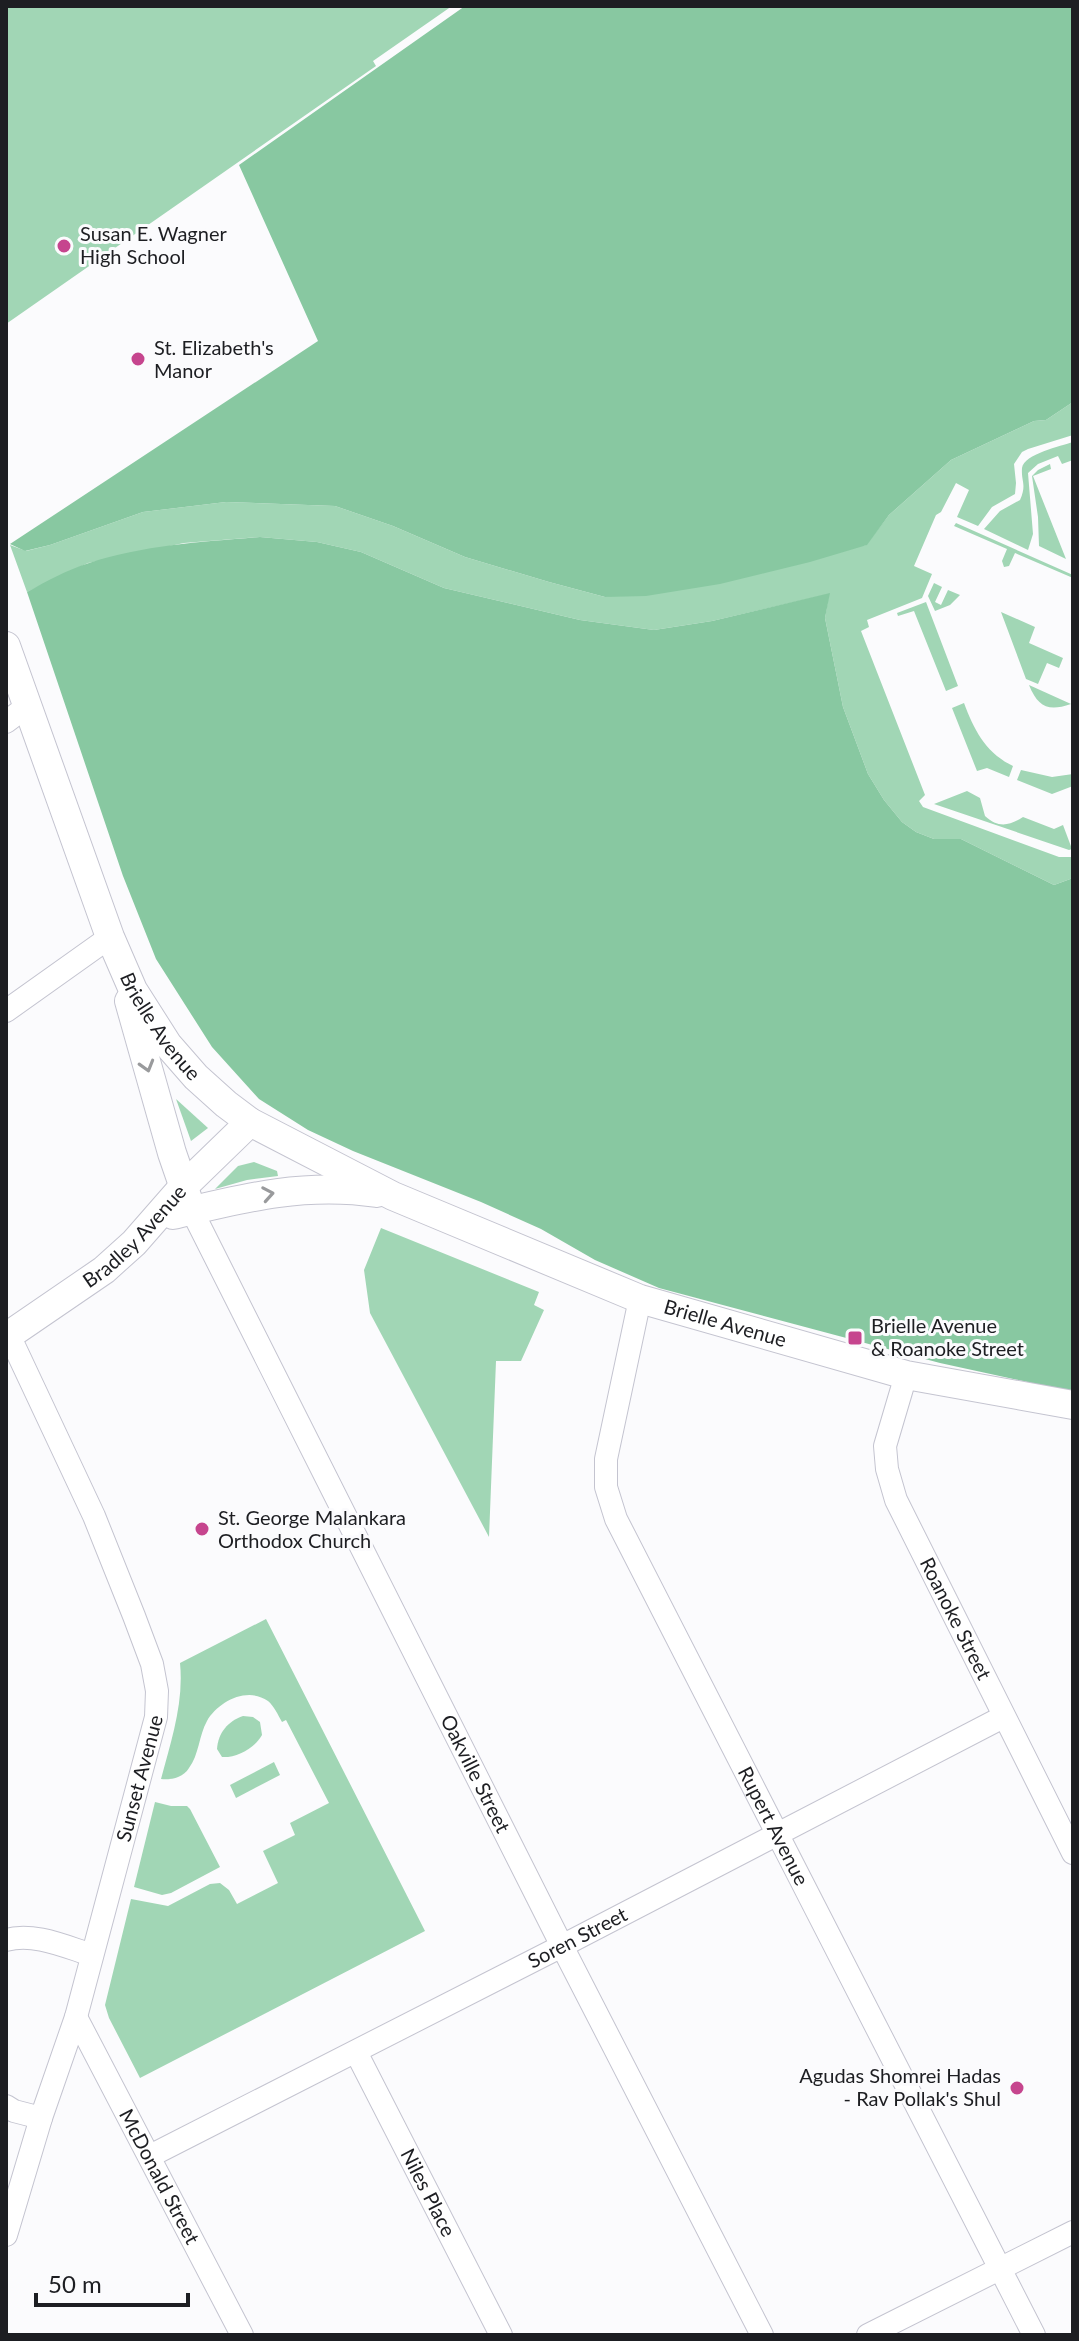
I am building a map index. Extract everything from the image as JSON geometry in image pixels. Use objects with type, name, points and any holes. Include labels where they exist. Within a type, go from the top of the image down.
[{"type":"street","name":"Brielle Avenue","points":[[6,646],[16,715],[133,990],[168,1045],[196,1077],[250,1122],[393,1196],[640,1299],[906,1375],[1073,1405]]},
{"type":"street","name":"Brielle Avenue","points":[[110,937],[187,1199]]},
{"type":"street","points":[[6,1011],[110,937]]},
{"type":"street","name":"Bradley Avenue","points":[[187,1199],[250,1122]]},
{"type":"street","name":"Brielle Avenue","points":[[155,1220],[187,1199],[234,1200],[279,1192],[329,1189],[393,1196]]},
{"type":"street","name":"Oakville Street","points":[[187,1199],[562,1946],[762,2335]]},
{"type":"street","name":"Bradley Avenue","points":[[8,1336],[104,1270],[155,1220]]},
{"type":"street","name":"Rupert Avenue","points":[[640,1299],[608,1442],[606,1487],[616,1519],[1034,2335]]},
{"type":"street","name":"Sunset Avenue","points":[[6,2235],[41,2118],[76,2017],[156,1717],[157,1691],[152,1664],[94,1516],[8,1336]]},
{"type":"street","name":"Roanoke Street","points":[[906,1375],[885,1446],[887,1469],[896,1500],[1073,1853]]},
{"type":"street","name":"Soren Street","points":[[150,2156],[1003,1717]]},
{"type":"street","points":[[6,1940],[36,1938],[92,1955]]},
{"type":"street","name":"McDonald Street","points":[[76,2017],[242,2335]]},
{"type":"street","name":"Niles Place","points":[[356,2052],[501,2335]]},
{"type":"street","points":[[6,2106],[41,2118]]},
{"type":"street","points":[[868,2335],[1073,2232]]},
{"type":"green space","name":"Susan E. Wagner High School","points":[[6,6],[452,6],[373,61],[376,66],[6,324]]},
{"type":"green space","points":[[465,6],[1073,6],[1073,402],[1046,420],[1034,421],[951,460],[889,515],[867,545],[720,584],[646,596],[605,597],[549,582],[465,557],[393,526],[335,506],[226,502],[143,512],[25,551],[10,544],[318,341],[239,165]]},
{"type":"green space","points":[[1073,402],[1073,435],[1022,452],[1014,464],[1015,494],[992,507],[978,526],[957,517],[969,490],[956,483],[941,512],[936,515],[914,566],[932,574],[922,598],[867,620],[869,627],[861,631],[925,795],[919,801],[923,807],[1059,857],[1073,857],[1073,878],[1054,885],[961,839],[934,839],[916,832],[902,822],[884,800],[868,774],[843,707],[825,618],[829,594],[712,621],[654,630],[580,620],[444,588],[361,552],[317,542],[260,537],[184,543],[88,563],[27,592],[10,545],[26,551],[143,512],[226,502],[335,506],[393,526],[465,557],[605,597],[866,545],[889,515],[951,460],[1034,421],[1046,420]]},
{"type":"green space","points":[[1073,442],[1073,460],[1062,464],[1058,456],[1038,464],[1028,473],[1033,534],[1028,550],[984,529],[1000,511],[1020,500],[1024,463],[1044,451]]},
{"type":"green space","points":[[1050,464],[1051,469],[1033,476],[1066,559],[1039,546],[1032,476]]},
{"type":"green space","points":[[956,523],[1073,575],[1073,578],[1015,553],[1009,566],[1004,567],[1002,561],[1007,549],[954,526]]},
{"type":"green space","points":[[260,537],[317,542],[361,552],[444,588],[580,620],[654,630],[712,621],[830,593],[825,618],[843,707],[868,774],[902,822],[934,839],[961,839],[1054,885],[1073,878],[1073,1392],[940,1363],[659,1288],[595,1260],[541,1229],[308,1130],[259,1099],[212,1047],[156,959],[123,876],[27,592],[73,569],[131,552]]},
{"type":"green space","points":[[934,583],[942,587],[935,602],[941,605],[948,590],[960,595],[950,605],[935,611],[928,596]]},
{"type":"green space","points":[[926,602],[958,686],[946,691],[914,611],[898,616],[897,613]]},
{"type":"green space","points":[[1001,612],[1035,627],[1029,643],[1063,658],[1059,668],[1047,663],[1038,684],[1026,679]]},
{"type":"green space","points":[[1029,685],[1071,704],[1056,708],[1045,706]]},
{"type":"green space","points":[[964,703],[982,740],[1013,766],[1009,777],[987,768],[977,771],[952,708]]},
{"type":"green space","points":[[1021,770],[1052,777],[1073,774],[1073,786],[1052,794],[1017,780]]},
{"type":"green space","points":[[967,791],[980,798],[985,816],[999,824],[1008,824],[1023,817],[1054,829],[1063,825],[1072,849],[934,804]]},
{"type":"green space","points":[[176,1099],[208,1128],[191,1141]]},
{"type":"green space","points":[[254,1162],[277,1171],[278,1176],[215,1189],[238,1166]]},
{"type":"green space","points":[[381,1228],[539,1292],[534,1305],[544,1310],[521,1361],[496,1361],[489,1537],[370,1313],[364,1270]]},
{"type":"green space","points":[[266,1619],[425,1931],[140,2078],[105,2005],[131,1899],[168,1906],[210,1884],[220,1883],[229,1890],[237,1904],[278,1883],[263,1851],[295,1835],[290,1823],[329,1803],[286,1720],[282,1722],[268,1701],[251,1695],[234,1698],[218,1708],[207,1721],[195,1757],[184,1774],[161,1779],[178,1707],[180,1663]]},
{"type":"green space","points":[[243,1716],[260,1722],[262,1735],[245,1751],[222,1757],[217,1749],[222,1733],[228,1724]]},
{"type":"green space","points":[[274,1762],[280,1775],[236,1798],[230,1785]]},
{"type":"green space","points":[[155,1802],[190,1809],[220,1867],[162,1895],[134,1887]]},
{"type":"place","name":"Susan E. Wagner High School","points":[[64,246]]},
{"type":"place","name":"St. Elizabeth's Manor","points":[[138,359]]},
{"type":"place","name":"Brielle Avenue & Roanoke Street","points":[[855,1338]]},
{"type":"place","name":"St. George Malankara Orthodox Church","points":[[202,1529]]},
{"type":"place","name":"Agudas Shomrei Hadas - Rav Pollak's Shul","points":[[1017,2088]]}]
